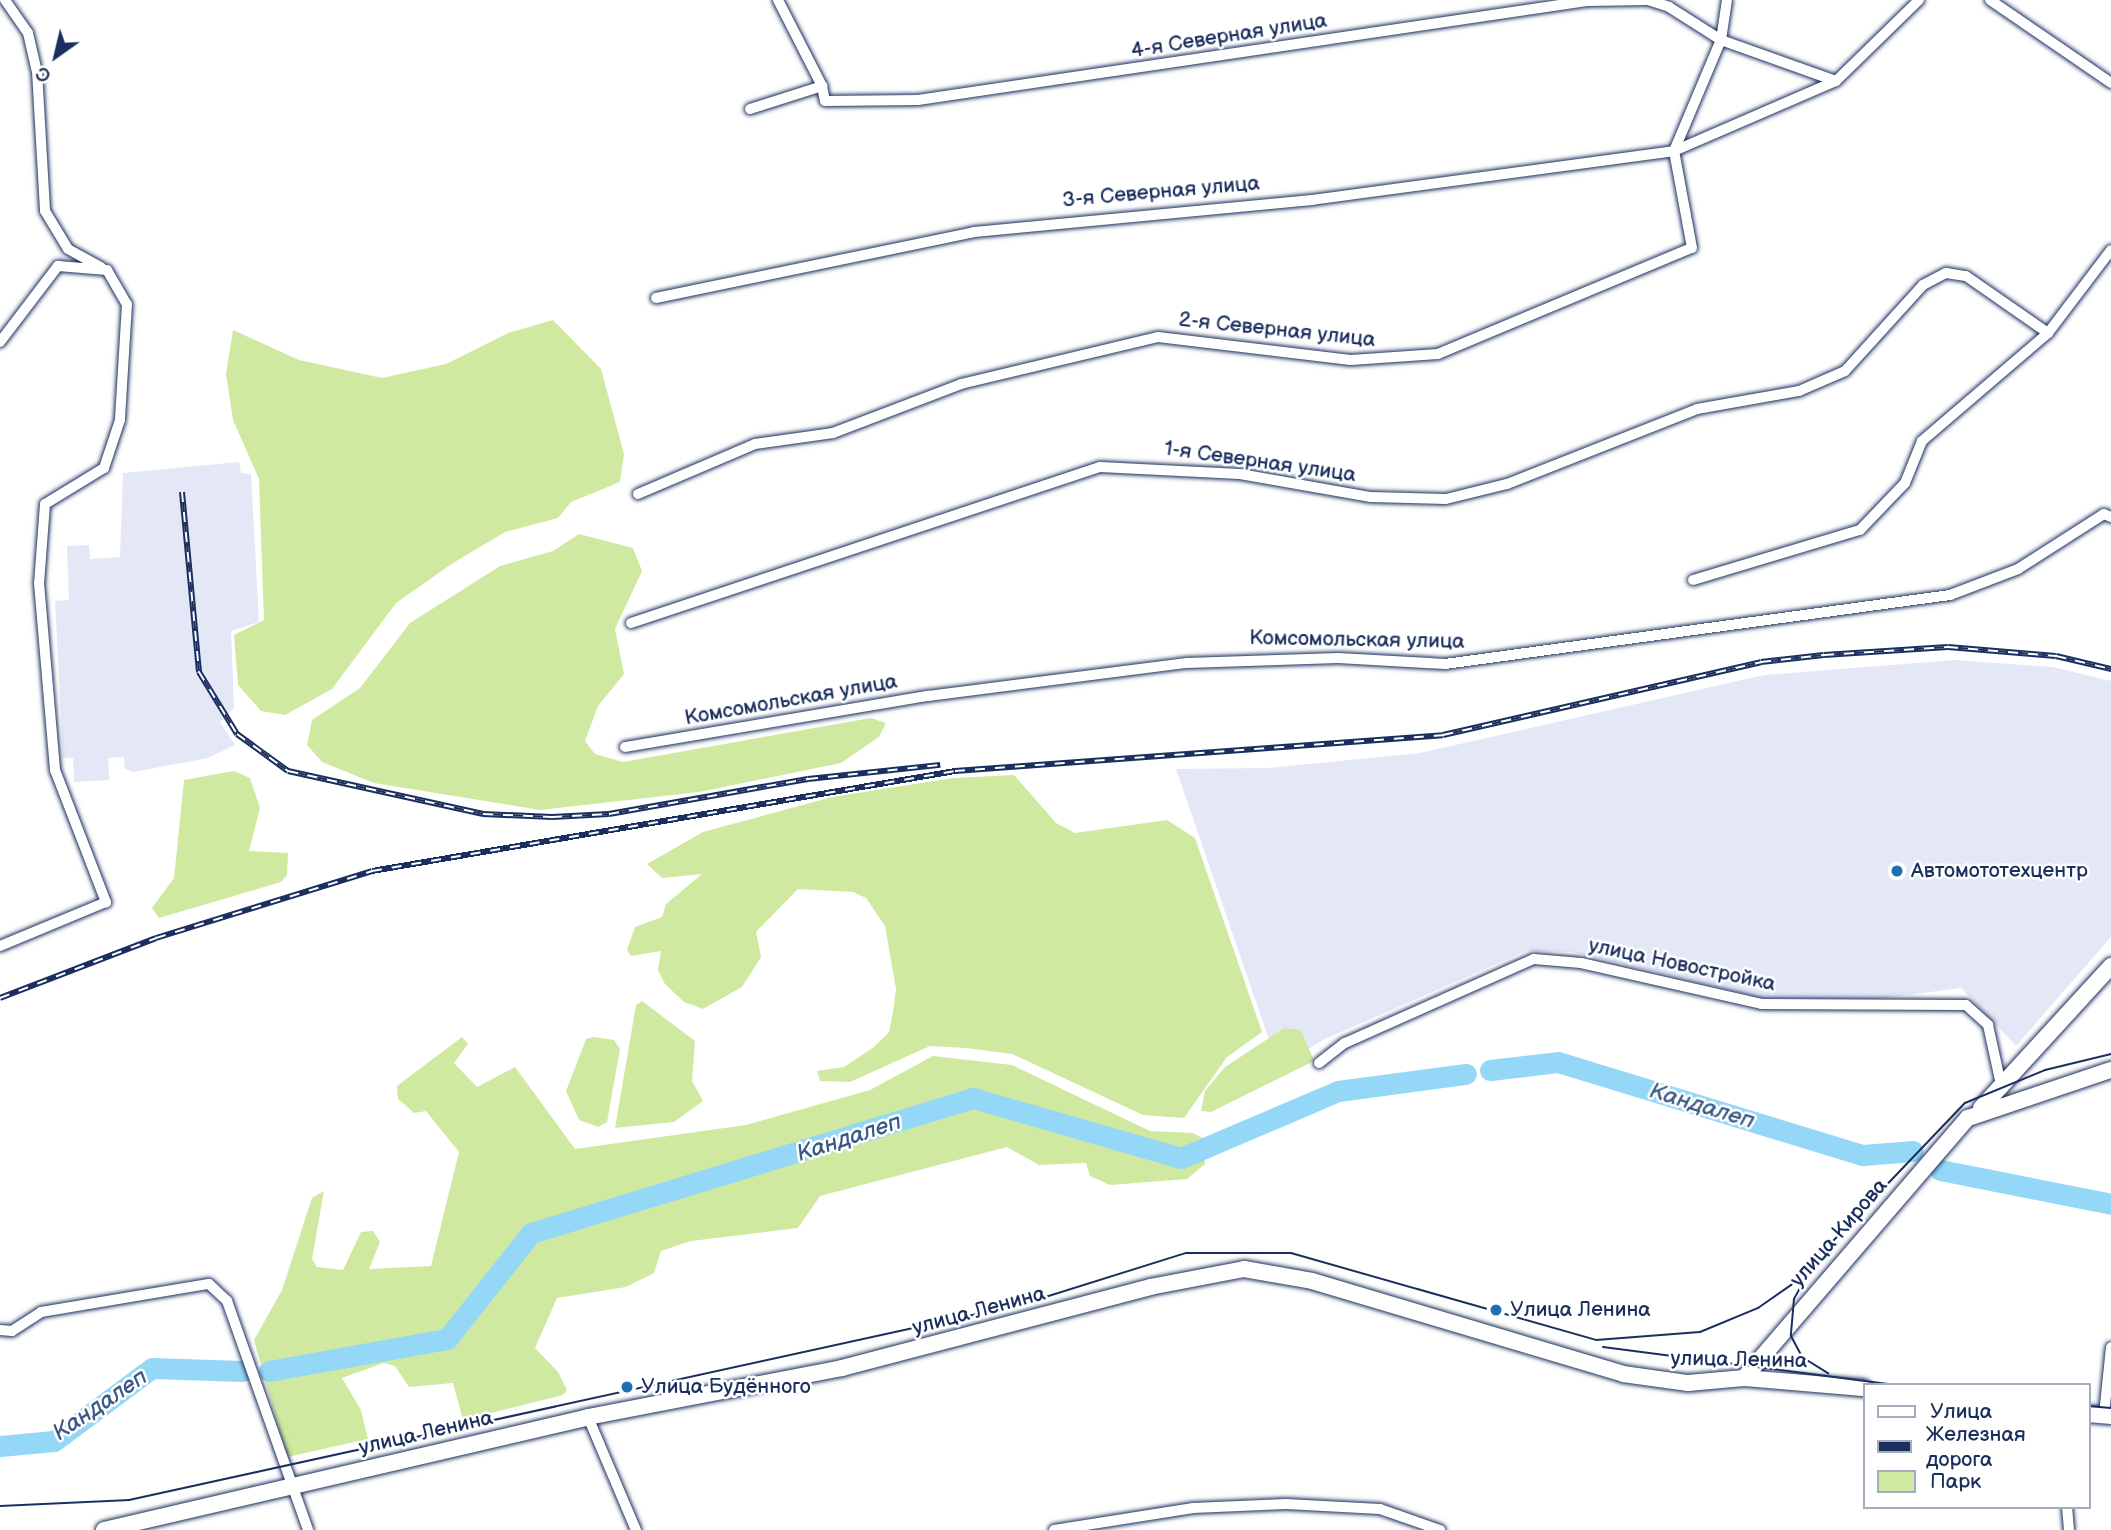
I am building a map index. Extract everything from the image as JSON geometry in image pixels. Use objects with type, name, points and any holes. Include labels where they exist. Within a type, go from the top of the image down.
[{"type":"main road","name":"улица Кирова","points":[[1744,1378],[1968,1118],[2002,1089],[2111,965]]},
{"type":"main road","points":[[1968,1118],[2111,1070]]},
{"type":"main road","name":"улица Ленина","points":[[104,1530],[588,1417],[842,1368],[1150,1287],[1244,1269],[1312,1281],[1623,1374],[1688,1383],[1744,1378],[1862,1388]]},
{"type":"street","points":[[0,946],[106,902],[55,770],[39,583],[45,504],[104,468],[120,420],[127,304],[107,270],[68,248],[45,211],[37,71],[28,33],[5,0]]},
{"type":"street","points":[[750,109],[822,86],[778,0]]},
{"type":"street","name":"4-я Северная улица","points":[[822,86],[825,101],[918,100],[1587,2],[1648,0],[1721,40],[1836,81]]},
{"type":"street","points":[[1674,151],[1721,40],[1727,0]]},
{"type":"street","points":[[1836,81],[1919,0]]},
{"type":"street","points":[[1990,0],[2111,83]]},
{"type":"street","name":"3-я Северная улица","points":[[656,298],[974,232],[1312,200],[1674,151],[1836,81]]},
{"type":"street","name":"2-я Северная улица","points":[[638,494],[755,444],[833,433],[961,384],[1158,337],[1351,360],[1401,361],[1438,354],[1692,248],[1674,151]]},
{"type":"street","points":[[1693,580],[1860,530],[1905,483],[1922,441],[2048,333],[2111,250]]},
{"type":"street","points":[[0,342],[58,266],[107,270]]},
{"type":"street","name":"1-я Северная улица","points":[[631,623],[1100,467],[1151,466],[1371,497],[1446,499],[1507,484],[1698,409],[1800,391],[1845,371],[1878,341],[1923,285],[1946,273],[1966,276],[2048,333]]},
{"type":"street","name":"Комсомольская улица","points":[[625,747],[928,696],[1187,663],[1338,658],[1445,664],[1950,595],[2018,569],[2104,513],[2111,517]]},
{"type":"street","name":"улица Новостройка","points":[[1319,1063],[1345,1042],[1534,959],[1581,962],[1761,1004],[1966,1004],[1988,1025],[2002,1089]]},
{"type":"street","points":[[0,1330],[12,1331],[41,1312],[209,1284],[227,1301],[269,1409],[287,1487],[308,1530]]},
{"type":"street","points":[[2101,1415],[2111,1347]]},
{"type":"street","points":[[588,1417],[636,1530]]},
{"type":"street","points":[[1054,1530],[1193,1508],[1286,1504],[1380,1509],[1440,1530]]},
{"type":"street","points":[[2067,1509],[2069,1530]]},
{"type":"shaded area","points":[[239,462],[241,473],[251,474],[259,622],[231,631],[234,708],[220,722],[235,745],[208,758],[133,772],[125,769],[124,757],[108,758],[109,780],[74,782],[73,758],[63,758],[55,601],[69,600],[67,546],[89,545],[90,559],[120,557],[123,473]]},
{"type":"shaded area","points":[[1955,660],[2053,667],[2111,681],[2111,937],[2016,1046],[1961,988],[1868,1000],[1761,998],[1573,952],[1526,951],[1327,1038],[1278,1066],[1176,769],[1268,768],[1420,753],[1764,675]]},
{"type":"green space","points":[[553,320],[601,369],[624,454],[620,482],[571,502],[558,518],[505,532],[453,563],[396,603],[332,689],[285,715],[261,711],[238,685],[234,635],[264,620],[259,479],[233,420],[226,374],[233,330],[299,360],[382,378],[446,364],[508,333]]},
{"type":"green space","points":[[579,534],[633,548],[642,571],[615,629],[624,674],[598,706],[585,741],[595,754],[623,762],[871,718],[886,723],[879,737],[841,763],[699,792],[540,810],[374,783],[322,762],[307,745],[312,720],[360,688],[410,623],[500,566],[553,551]]},
{"type":"green space","points":[[234,771],[250,778],[260,808],[249,851],[288,853],[287,875],[281,882],[159,918],[152,908],[174,878],[184,780]]},
{"type":"green space","points":[[1014,775],[1056,823],[1075,833],[1167,820],[1195,838],[1262,1032],[1227,1057],[1184,1118],[1143,1115],[1012,1054],[966,1048],[930,1046],[850,1082],[820,1081],[817,1071],[844,1067],[874,1047],[889,1032],[893,1012],[896,989],[885,926],[866,898],[853,892],[798,889],[756,932],[761,957],[742,987],[703,1009],[684,1002],[665,984],[658,970],[661,951],[631,956],[627,950],[635,927],[662,917],[666,904],[702,874],[662,878],[647,864],[703,832],[832,797],[953,778]]},
{"type":"green space","points":[[642,1001],[695,1041],[692,1081],[703,1101],[674,1122],[615,1128],[636,1005]]},
{"type":"green space","points":[[1284,1028],[1301,1030],[1314,1061],[1211,1112],[1201,1111],[1205,1091],[1225,1067]]},
{"type":"green space","points":[[462,1037],[468,1044],[454,1063],[477,1087],[515,1067],[575,1149],[746,1125],[870,1090],[933,1056],[1012,1065],[1150,1131],[1193,1133],[1203,1138],[1205,1164],[1187,1179],[1110,1185],[1090,1176],[1086,1163],[1039,1165],[1007,1147],[820,1196],[798,1228],[691,1241],[661,1251],[654,1273],[626,1287],[557,1298],[535,1348],[558,1372],[567,1390],[563,1395],[463,1420],[453,1383],[409,1387],[395,1366],[384,1363],[342,1378],[361,1410],[368,1439],[287,1457],[254,1340],[282,1290],[312,1198],[324,1191],[312,1259],[317,1267],[343,1270],[361,1232],[373,1231],[380,1242],[369,1269],[431,1266],[459,1152],[426,1111],[414,1113],[398,1099],[397,1086]]},
{"type":"green space","points":[[594,1037],[614,1040],[620,1049],[607,1122],[598,1127],[579,1120],[566,1091],[586,1039]]},
{"type":"waterway","name":"Кандалеп","points":[[1490,1070],[1558,1062],[1863,1155],[1913,1151]]},
{"type":"waterway","name":"Кандалеп","points":[[269,1371],[447,1339],[531,1233],[973,1098],[1181,1158],[1338,1091],[1466,1074]]},
{"type":"waterway","name":"Кандалеп","points":[[1940,1170],[2111,1204]]},
{"type":"waterway","name":"Кандалеп","points":[[0,1446],[54,1441],[152,1368],[242,1371]]},
{"type":"tram line","points":[[0,1506],[129,1500],[1023,1304],[1186,1253],[1291,1253],[1596,1340],[1700,1332],[1758,1308],[1791,1285],[1965,1103],[2045,1070],[2111,1054]]},
{"type":"tram line","points":[[1805,1279],[1794,1299],[1791,1336],[1802,1357],[1828,1373]]},
{"type":"tram line","points":[[1603,1347],[1881,1383]]},
{"type":"tram line","points":[[2090,1406],[2111,1408]]},
{"type":"railway","points":[[182,492],[199,672],[237,734],[288,771],[483,814],[552,817],[609,814],[808,779],[940,765]]},
{"type":"railway","points":[[0,998],[156,938],[372,871],[955,771],[1443,735],[1761,662],[1824,655],[1948,647],[2056,656],[2111,669]]},
{"type":"place","name":"Автомототехцентр","points":[[1897,871]]},
{"type":"place","name":"Улица Ленина","points":[[1496,1310]]},
{"type":"place","name":"Улица Будённого","points":[[627,1387]]}]
